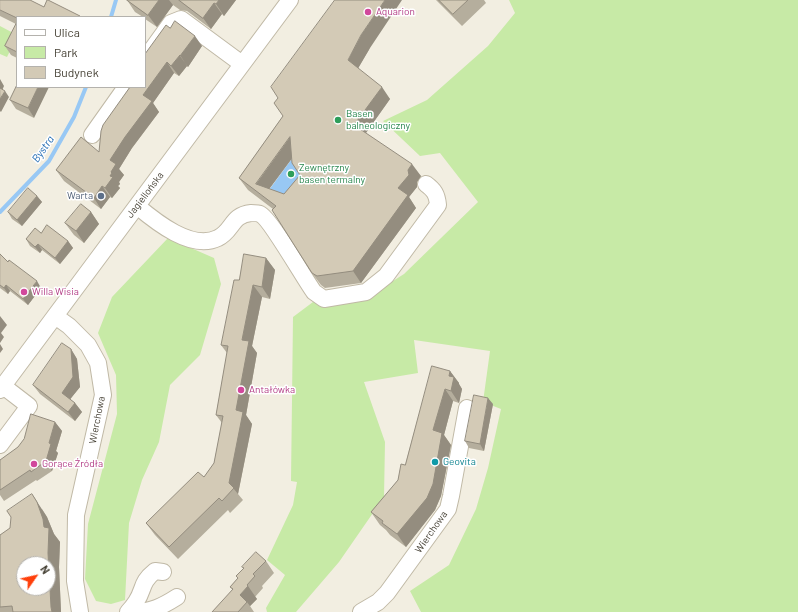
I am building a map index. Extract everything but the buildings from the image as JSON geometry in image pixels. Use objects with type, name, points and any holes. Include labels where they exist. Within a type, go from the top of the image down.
[{"type":"street","name":"Jagiellońska","points":[[2,388],[290,0]]},
{"type":"street","points":[[146,59],[171,23],[181,19],[242,64]]},
{"type":"street","points":[[92,135],[125,88]]},
{"type":"street","points":[[137,206],[159,224],[175,234],[205,241],[220,237],[239,216],[254,213],[262,214],[271,225],[314,292],[324,299],[366,292],[386,276],[438,205],[438,197],[434,190],[426,184]]},
{"type":"street","name":"Wierchowa","points":[[55,316],[69,326],[88,345],[98,363],[103,396],[76,515],[76,581],[80,612]]},
{"type":"street","points":[[0,445],[29,406],[2,388]]},
{"type":"street","name":"Wierchowa","points":[[361,612],[378,602],[387,593],[448,509],[467,408]]},
{"type":"street","points":[[128,612],[137,601],[143,583],[150,575],[155,571],[163,572]]},
{"type":"street","points":[[134,612],[144,612],[161,607],[177,597]]},
{"type":"green space","points":[[509,0],[798,0],[798,612],[421,612],[410,591],[449,565],[476,509],[488,468],[501,409],[483,402],[490,351],[414,340],[418,373],[364,382],[385,442],[384,497],[339,562],[296,612],[267,612],[266,608],[285,575],[267,560],[293,505],[297,482],[291,481],[293,317],[317,299],[382,288],[404,274],[478,202],[440,153],[420,156],[383,121],[427,100],[488,46],[515,13]]},
{"type":"green space","points":[[0,26],[16,34],[16,39],[7,57],[0,54]]},
{"type":"green space","points":[[168,238],[214,258],[221,284],[200,355],[170,385],[159,442],[142,480],[129,523],[125,600],[111,604],[96,601],[85,579],[88,524],[117,414],[116,375],[98,333],[112,297]]},
{"type":"water","name":"Zewnętrzny basen termalny","points":[[305,141],[300,172],[293,207],[266,194]]},
{"type":"waterway","name":"Bystra","points":[[111,16],[116,0]]},
{"type":"waterway","name":"Bystra","points":[[0,212],[49,161],[74,117],[86,88]]},
{"type":"place","name":"Aquarion","points":[[368,12]]},
{"type":"place","name":"Basen balneologiczny","points":[[338,120]]},
{"type":"place","name":"Zewnętrzny basen termalny","points":[[291,174]]},
{"type":"place","name":"Warta","points":[[101,196]]},
{"type":"place","name":"Willa Wisia","points":[[24,292]]},
{"type":"place","name":"Antałówka","points":[[241,390]]},
{"type":"place","name":"Geovita","points":[[435,462]]},
{"type":"place","name":"Gorące Źródła","points":[[34,464]]}]
